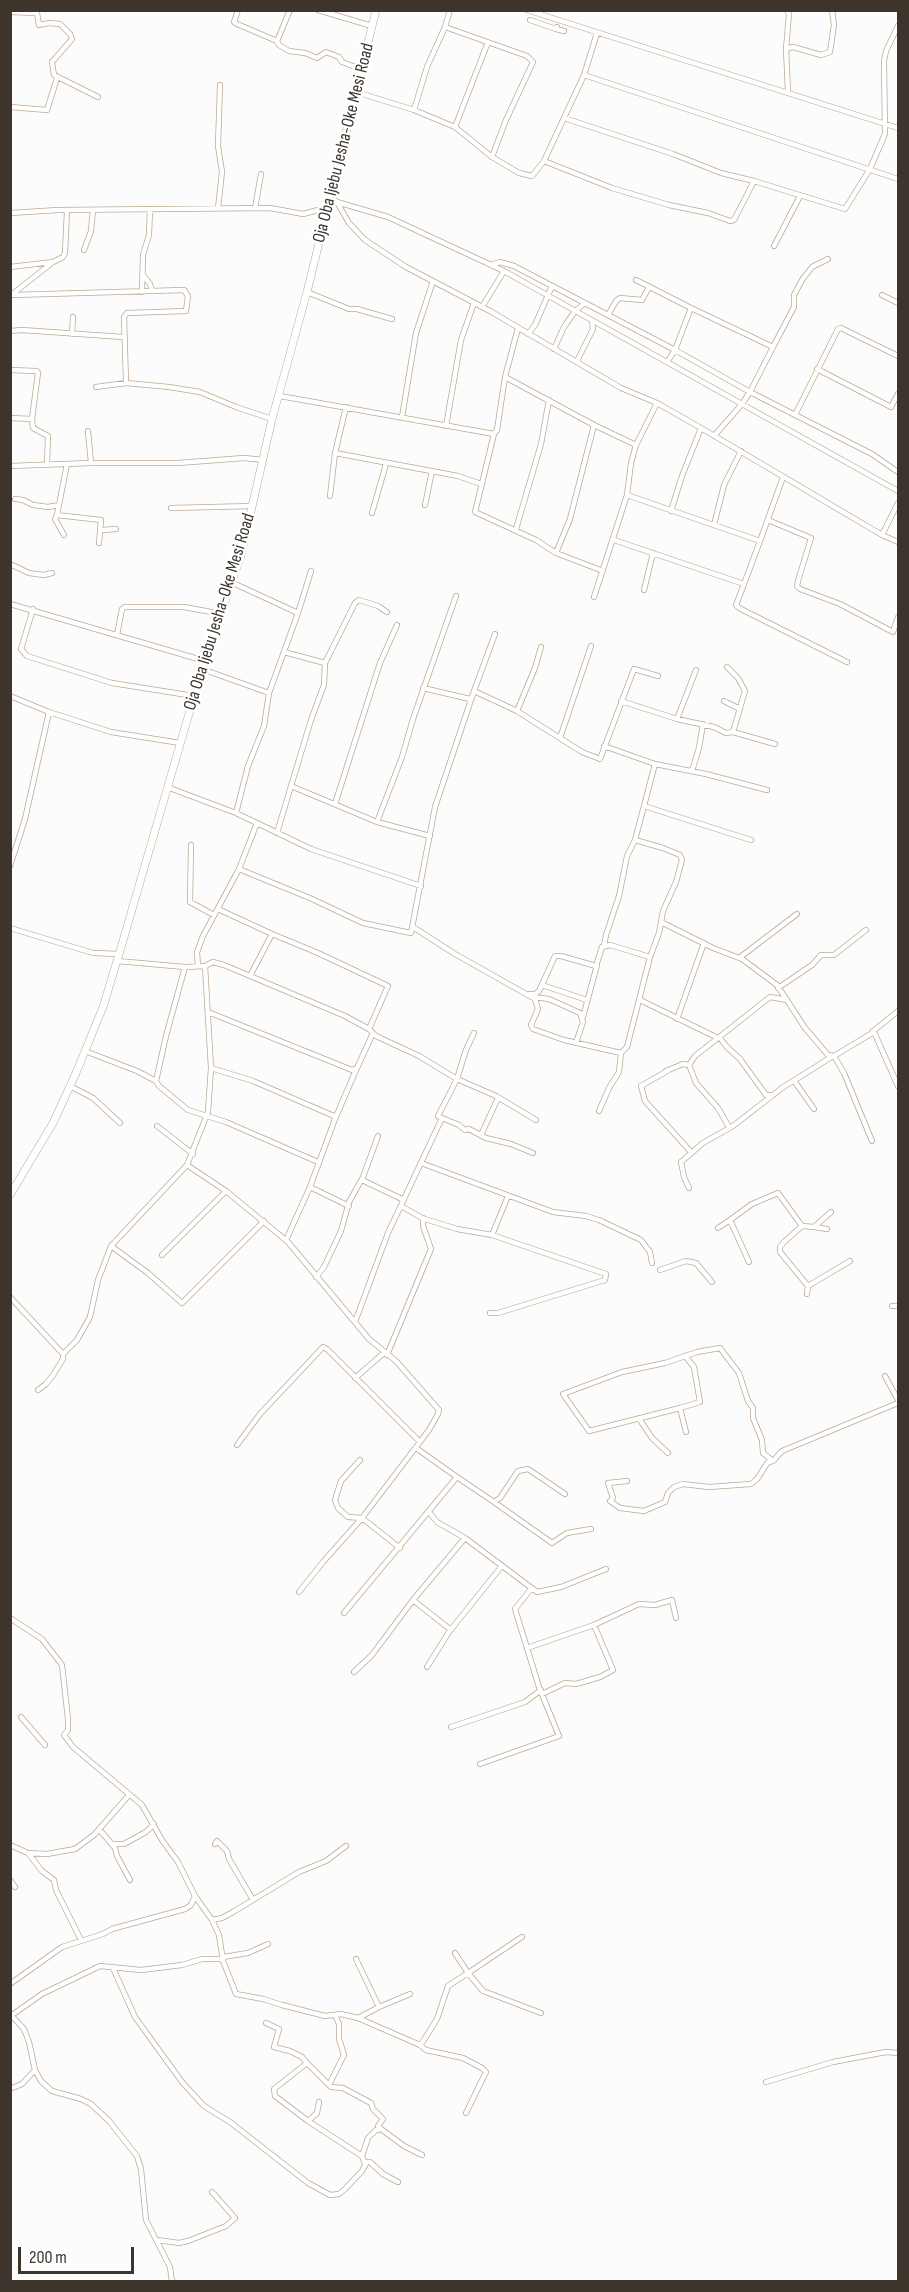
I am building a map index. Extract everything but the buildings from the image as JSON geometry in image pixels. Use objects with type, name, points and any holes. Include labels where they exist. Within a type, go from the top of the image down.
[{"type":"main road","name":"Oja Oba Ijebu Jesha-Oke Mesi Road","points":[[10,1195],[53,1123],[70,1086],[102,1007],[118,958],[166,787],[202,669],[232,584],[253,506],[272,419],[280,396],[331,197],[376,10]]},
{"type":"street","points":[[238,10],[234,22],[277,41],[289,51],[317,58],[326,52],[339,57],[342,62],[362,69]]},
{"type":"street","points":[[277,41],[290,10]]},
{"type":"street","points":[[318,10],[372,26]]},
{"type":"street","points":[[414,110],[427,67],[450,10]]},
{"type":"street","points":[[527,10],[898,128]]},
{"type":"street","points":[[787,10],[789,14],[786,49],[788,92]]},
{"type":"street","points":[[786,49],[793,46],[821,55],[830,52],[834,25],[832,10]]},
{"type":"street","points":[[10,12],[35,12],[38,14],[39,26],[54,22],[60,24],[72,39],[52,62],[53,72],[57,78],[98,97]]},
{"type":"street","points":[[530,20],[564,31]]},
{"type":"street","points":[[556,29],[558,21]]},
{"type":"street","points":[[564,118],[721,173],[845,209],[870,169],[885,134],[883,124],[884,61],[898,26]]},
{"type":"street","points":[[445,27],[527,56],[532,62],[492,157]]},
{"type":"street","points":[[356,92],[414,110],[455,127],[492,157],[519,173],[529,176],[535,174],[544,160],[564,118],[584,75],[597,33]]},
{"type":"street","points":[[455,127],[488,42]]},
{"type":"street","points":[[890,42],[898,45]]},
{"type":"street","points":[[584,75],[898,179]]},
{"type":"street","points":[[10,106],[47,110],[57,78]]},
{"type":"street","points":[[218,208],[222,172],[218,146],[220,85]]},
{"type":"street","points":[[544,160],[612,188],[730,221],[734,220],[754,181]]},
{"type":"street","points":[[255,208],[261,174]]},
{"type":"street","points":[[774,246],[800,196]]},
{"type":"street","points":[[331,197],[338,202],[388,217],[504,271],[898,491]]},
{"type":"street","points":[[338,202],[350,223],[365,240],[406,267],[482,307],[621,388],[657,403],[882,535],[898,542]]},
{"type":"street","points":[[10,213],[58,210],[277,208],[303,213],[328,207]]},
{"type":"street","points":[[142,292],[143,255],[149,235],[150,209]]},
{"type":"street","points":[[84,250],[91,231],[93,210]]},
{"type":"street","points":[[10,267],[60,260],[65,254],[67,211]]},
{"type":"street","points":[[714,436],[750,392],[794,307],[794,295],[802,280],[812,267],[828,259]]},
{"type":"street","points":[[12,296],[53,262]]},
{"type":"street","points":[[491,265],[500,262],[508,264],[552,286],[750,392],[872,454],[898,472]]},
{"type":"street","points":[[482,307],[504,271]]},
{"type":"street","points":[[142,275],[150,284],[152,291]]},
{"type":"street","points":[[636,280],[773,347]]},
{"type":"street","points":[[402,417],[416,333],[433,281]]},
{"type":"street","points":[[528,334],[535,325],[552,286]]},
{"type":"street","points":[[608,315],[616,301],[623,298],[639,302],[649,287]]},
{"type":"street","points":[[12,296],[183,290],[188,296],[188,309],[184,312],[127,313],[124,320],[123,337],[126,383]]},
{"type":"street","points":[[307,292],[349,309],[357,309],[392,319]]},
{"type":"street","points":[[882,296],[898,303]]},
{"type":"street","points":[[446,426],[461,340],[474,303]]},
{"type":"street","points":[[554,349],[564,327],[575,311],[585,303]]},
{"type":"street","points":[[667,362],[675,350],[691,308]]},
{"type":"street","points":[[72,334],[73,317]]},
{"type":"street","points":[[577,361],[593,329],[592,321]]},
{"type":"street","points":[[518,328],[505,377],[497,430],[494,434],[475,512],[516,529],[556,553],[603,571]]},
{"type":"street","points":[[795,415],[835,332],[841,328],[898,356]]},
{"type":"street","points":[[10,332],[22,330],[123,337]]},
{"type":"street","points":[[817,369],[891,407],[898,394]]},
{"type":"street","points":[[10,370],[37,371],[38,373],[32,419],[33,428],[48,436],[47,464]]},
{"type":"street","points":[[505,377],[636,445]]},
{"type":"street","points":[[96,387],[126,383],[200,392],[272,419]]},
{"type":"street","points":[[280,396],[494,434]]},
{"type":"street","points":[[516,529],[541,444],[549,400]]},
{"type":"street","points":[[594,597],[627,495],[636,445],[657,403]]},
{"type":"street","points":[[330,496],[335,453],[346,407]]},
{"type":"street","points":[[10,418],[32,419]]},
{"type":"street","points":[[556,553],[570,519],[594,425]]},
{"type":"street","points":[[671,511],[701,428]]},
{"type":"street","points":[[87,431],[91,463]]},
{"type":"street","points":[[714,525],[724,485],[741,451]]},
{"type":"street","points":[[335,453],[432,471],[481,484]]},
{"type":"street","points":[[10,466],[178,463],[244,458],[264,460]]},
{"type":"street","points":[[64,535],[55,519],[68,464]]},
{"type":"street","points":[[372,513],[386,464]]},
{"type":"street","points":[[425,505],[432,471]]},
{"type":"street","points":[[783,477],[736,606],[847,662]]},
{"type":"street","points":[[627,495],[760,541]]},
{"type":"street","points":[[15,499],[33,505],[48,507],[59,505]]},
{"type":"street","points":[[882,535],[898,503]]},
{"type":"street","points":[[171,508],[253,506]]},
{"type":"street","points":[[57,515],[101,520],[102,530],[99,543]]},
{"type":"street","points":[[768,520],[811,538],[798,581],[797,586],[800,589],[840,604],[894,632],[898,617]]},
{"type":"street","points":[[102,530],[117,529]]},
{"type":"street","points":[[614,540],[744,584]]},
{"type":"street","points":[[644,590],[653,553]]},
{"type":"street","points":[[10,564],[29,573],[44,575],[52,573]]},
{"type":"street","points":[[236,813],[248,766],[264,726],[269,693],[311,571]]},
{"type":"street","points":[[232,584],[298,613]]},
{"type":"street","points":[[377,822],[402,757],[423,688],[456,596]]},
{"type":"street","points":[[277,833],[324,685],[325,663],[357,601],[378,606],[387,612]]},
{"type":"street","points":[[10,604],[205,661]]},
{"type":"street","points":[[117,635],[122,609],[125,607],[184,607],[222,614]]},
{"type":"street","points":[[33,609],[21,649],[27,656],[112,683],[194,696]]},
{"type":"street","points":[[335,804],[380,663],[397,625]]},
{"type":"street","points":[[239,869],[363,923],[411,933],[435,807],[470,699],[495,634]]},
{"type":"street","points":[[560,738],[591,646]]},
{"type":"street","points":[[517,711],[527,690],[541,647]]},
{"type":"street","points":[[284,652],[325,663]]},
{"type":"street","points":[[727,667],[738,678],[745,691],[733,732]]},
{"type":"street","points":[[202,669],[269,693]]},
{"type":"street","points":[[474,691],[517,711],[582,752],[600,759],[634,669],[658,676]]},
{"type":"street","points":[[677,719],[696,670]]},
{"type":"street","points":[[423,688],[470,699]]},
{"type":"street","points":[[10,696],[49,712],[111,732],[180,743]]},
{"type":"street","points":[[621,701],[677,719],[703,724],[726,733],[733,732],[775,744]]},
{"type":"street","points":[[724,701],[740,709]]},
{"type":"street","points":[[10,866],[25,819],[49,712]]},
{"type":"street","points":[[692,771],[703,724]]},
{"type":"street","points":[[604,746],[655,764],[767,790]]},
{"type":"street","points":[[576,1042],[655,764]]},
{"type":"street","points":[[291,786],[377,822],[430,836]]},
{"type":"street","points":[[166,787],[236,813],[347,862],[421,886]]},
{"type":"street","points":[[644,806],[752,840]]},
{"type":"street","points":[[198,966],[197,952],[239,869],[257,824]]},
{"type":"street","points":[[530,995],[538,1006],[531,1025],[533,1029],[564,1040],[621,1053],[626,1050],[650,957],[659,933],[660,922],[676,882],[682,858],[655,844],[635,840]]},
{"type":"street","points":[[191,845],[190,902],[214,915]]},
{"type":"street","points":[[218,909],[388,986],[369,1029]]},
{"type":"street","points":[[739,958],[797,914]]},
{"type":"street","points":[[660,922],[704,944],[748,962],[777,987],[805,1028],[828,1055],[834,1056]]},
{"type":"street","points":[[413,927],[455,954],[530,995],[549,999],[575,1010],[580,1013],[583,1021]]},
{"type":"street","points":[[10,928],[93,953],[118,958],[185,967],[218,963],[324,1006],[369,1029],[373,1034],[419,1056],[457,1079],[504,1100],[536,1120]]},
{"type":"street","points":[[689,1065],[695,1056],[770,997],[777,987],[812,965],[822,955],[834,955],[866,930]]},
{"type":"street","points":[[250,976],[272,934]]},
{"type":"street","points":[[677,1019],[704,944]]},
{"type":"street","points":[[604,946],[610,945],[650,957]]},
{"type":"street","points":[[530,995],[535,994],[542,985],[555,956],[597,965]]},
{"type":"street","points":[[38,1390],[53,1375],[63,1359],[63,1354],[71,1348],[90,1317],[98,1280],[111,1246],[187,1165],[193,1155],[207,1116],[211,1068],[205,966]]},
{"type":"street","points":[[156,1081],[185,967]]},
{"type":"street","points":[[542,985],[587,1000]]},
{"type":"street","points":[[770,997],[786,1000]]},
{"type":"street","points":[[640,1000],[719,1038],[740,1059],[766,1095],[776,1095]]},
{"type":"street","points":[[689,1188],[681,1162],[692,1152],[776,1095],[782,1088],[871,1033],[898,1011]]},
{"type":"street","points":[[208,1012],[349,1070],[356,1070]]},
{"type":"street","points":[[871,1033],[874,1032],[882,1045],[898,1086]]},
{"type":"street","points":[[474,1033],[457,1079],[438,1116],[465,1130],[469,1129],[533,1154]]},
{"type":"street","points":[[286,1240],[310,1187],[335,1119],[373,1034]]},
{"type":"street","points":[[84,1051],[137,1071],[156,1081],[188,1110],[264,1138],[318,1162]]},
{"type":"street","points":[[599,1111],[619,1072],[621,1053]]},
{"type":"street","points":[[834,1056],[844,1073],[872,1141]]},
{"type":"street","points":[[689,1065],[683,1064],[641,1086],[645,1101],[692,1152]]},
{"type":"street","points":[[689,1065],[696,1083],[718,1108],[729,1127]]},
{"type":"street","points":[[211,1068],[254,1081],[330,1114],[335,1119]]},
{"type":"street","points":[[795,1082],[814,1109]]},
{"type":"street","points":[[70,1086],[93,1098],[120,1123]]},
{"type":"street","points":[[481,1135],[498,1098],[504,1100]]},
{"type":"street","points":[[356,1322],[388,1233],[442,1118]]},
{"type":"street","points":[[157,1126],[193,1155]]},
{"type":"street","points":[[316,1277],[328,1258],[350,1206],[349,1202],[362,1180],[378,1136]]},
{"type":"street","points":[[421,1163],[553,1212],[599,1220],[641,1240],[650,1251],[652,1263]]},
{"type":"street","points":[[187,1165],[226,1191],[286,1240],[356,1322],[439,1410],[436,1419],[416,1448],[362,1518],[299,1592]]},
{"type":"street","points":[[362,1180],[404,1200]]},
{"type":"street","points":[[310,1187],[350,1206]]},
{"type":"street","points":[[162,1254],[226,1191]]},
{"type":"street","points":[[718,1228],[752,1204],[778,1193],[802,1226]]},
{"type":"street","points":[[492,1235],[508,1196]]},
{"type":"street","points":[[401,1206],[423,1218],[457,1229],[492,1235],[606,1274],[605,1280],[498,1313],[490,1313]]},
{"type":"street","points":[[814,1227],[831,1212]]},
{"type":"street","points":[[355,1378],[386,1354],[397,1335],[430,1249],[423,1218]]},
{"type":"street","points":[[730,1220],[749,1262]]},
{"type":"street","points":[[111,1246],[148,1273],[182,1303],[264,1221]]},
{"type":"street","points":[[807,1294],[808,1286],[780,1252],[780,1247],[802,1226],[828,1229]]},
{"type":"street","points":[[660,1270],[686,1260],[696,1263],[712,1282]]},
{"type":"street","points":[[808,1286],[850,1262]]},
{"type":"street","points":[[10,1297],[63,1354]]},
{"type":"street","points":[[237,1445],[260,1414],[322,1347],[327,1348],[420,1442]]},
{"type":"street","points":[[685,1356],[694,1367],[700,1401],[680,1408],[640,1420],[589,1431],[563,1394],[622,1372],[665,1363],[685,1356],[720,1348],[740,1376],[748,1401],[753,1408],[753,1418],[762,1440],[763,1453],[773,1461]]},
{"type":"street","points":[[627,1481],[608,1483],[613,1498],[610,1501],[620,1508],[644,1510],[665,1502],[674,1486],[709,1487],[751,1484],[768,1462],[773,1461],[782,1451],[898,1402],[885,1376]]},
{"type":"street","points":[[680,1408],[686,1432]]},
{"type":"street","points":[[640,1420],[652,1438],[668,1453]]},
{"type":"street","points":[[416,1448],[552,1543],[567,1533],[591,1529]]},
{"type":"street","points":[[360,1460],[341,1481],[335,1500],[338,1508],[348,1517],[362,1518],[400,1548]]},
{"type":"street","points":[[494,1502],[500,1498],[514,1475],[524,1469],[528,1469],[565,1494]]},
{"type":"street","points":[[344,1613],[457,1477]]},
{"type":"street","points":[[429,1512],[437,1522],[465,1538],[531,1589],[544,1592],[606,1569]]},
{"type":"street","points":[[354,1672],[372,1655],[413,1600],[465,1538]]},
{"type":"street","points":[[427,1667],[451,1630],[501,1567]]},
{"type":"street","points":[[480,1764],[559,1736],[541,1692],[515,1609],[531,1589]]},
{"type":"street","points":[[413,1600],[451,1630]]},
{"type":"street","points":[[527,1648],[594,1625],[639,1604],[655,1605],[672,1600],[676,1618]]},
{"type":"street","points":[[10,1618],[42,1639],[62,1665],[68,1719],[68,1730],[64,1735],[74,1750],[107,1774],[142,1805],[178,1862],[195,1896],[212,1920],[219,1935],[223,1959],[236,1994],[264,1999],[325,2016],[358,2018],[420,2044],[426,2050],[463,2058],[486,2072],[466,2113]]},
{"type":"street","points":[[451,1727],[525,1702],[541,1692],[565,1683],[576,1684],[600,1677],[613,1670],[594,1625]]},
{"type":"street","points":[[21,1717],[45,1744]]},
{"type":"street","points":[[10,1845],[28,1853],[47,1854],[75,1849],[99,1829],[129,1795]]},
{"type":"street","points":[[113,1844],[124,1844],[146,1832],[154,1824]]},
{"type":"street","points":[[99,1829],[113,1844],[130,1880]]},
{"type":"street","points":[[215,1844],[217,1841],[227,1851],[229,1859],[253,1900]]},
{"type":"street","points":[[212,1920],[222,1918],[299,1872],[326,1861],[346,1846]]},
{"type":"street","points":[[28,1853],[42,1871],[54,1880],[56,1890],[81,1940]]},
{"type":"street","points":[[10,1880],[15,1887]]},
{"type":"street","points":[[10,1984],[62,1947],[112,1929],[184,1909],[191,1905],[195,1896]]},
{"type":"street","points":[[420,2044],[436,2019],[448,1986],[522,1937]]},
{"type":"street","points":[[172,2282],[170,2267],[146,2220],[141,2169],[137,2156],[109,2121],[91,2104],[81,2098],[52,2091],[41,2081],[35,2070],[24,2029],[11,2015],[42,1994],[100,1966],[141,1970],[182,1965],[202,1959],[223,1959],[248,1953],[268,1944]]},
{"type":"street","points":[[455,1953],[483,1991],[542,2013]]},
{"type":"street","points":[[356,1959],[379,2007]]},
{"type":"street","points":[[113,1968],[135,2017],[182,2082],[204,2106],[230,2122],[308,2183],[330,2195],[339,2194],[362,2171],[365,2164],[362,2156],[308,2121],[275,2096],[274,2089],[307,2063]]},
{"type":"street","points":[[358,2018],[410,1994]]},
{"type":"street","points":[[329,2085],[344,2055],[339,2039],[339,2024],[335,2015]]},
{"type":"street","points":[[266,2023],[279,2029],[274,2047],[290,2050],[302,2056],[331,2087],[343,2088],[371,2103],[373,2109],[383,2119],[378,2126],[404,2146],[422,2155]]},
{"type":"street","points":[[766,2082],[833,2062],[886,2052],[898,2053]]},
{"type":"street","points":[[10,2089],[22,2084],[35,2070]]},
{"type":"street","points":[[308,2121],[317,2113],[319,2102]]},
{"type":"street","points":[[362,2156],[368,2138],[376,2130],[381,2129]]},
{"type":"street","points":[[365,2164],[370,2162],[383,2174],[398,2182]]},
{"type":"street","points":[[157,2240],[179,2243],[226,2226],[235,2218],[212,2192]]}]
